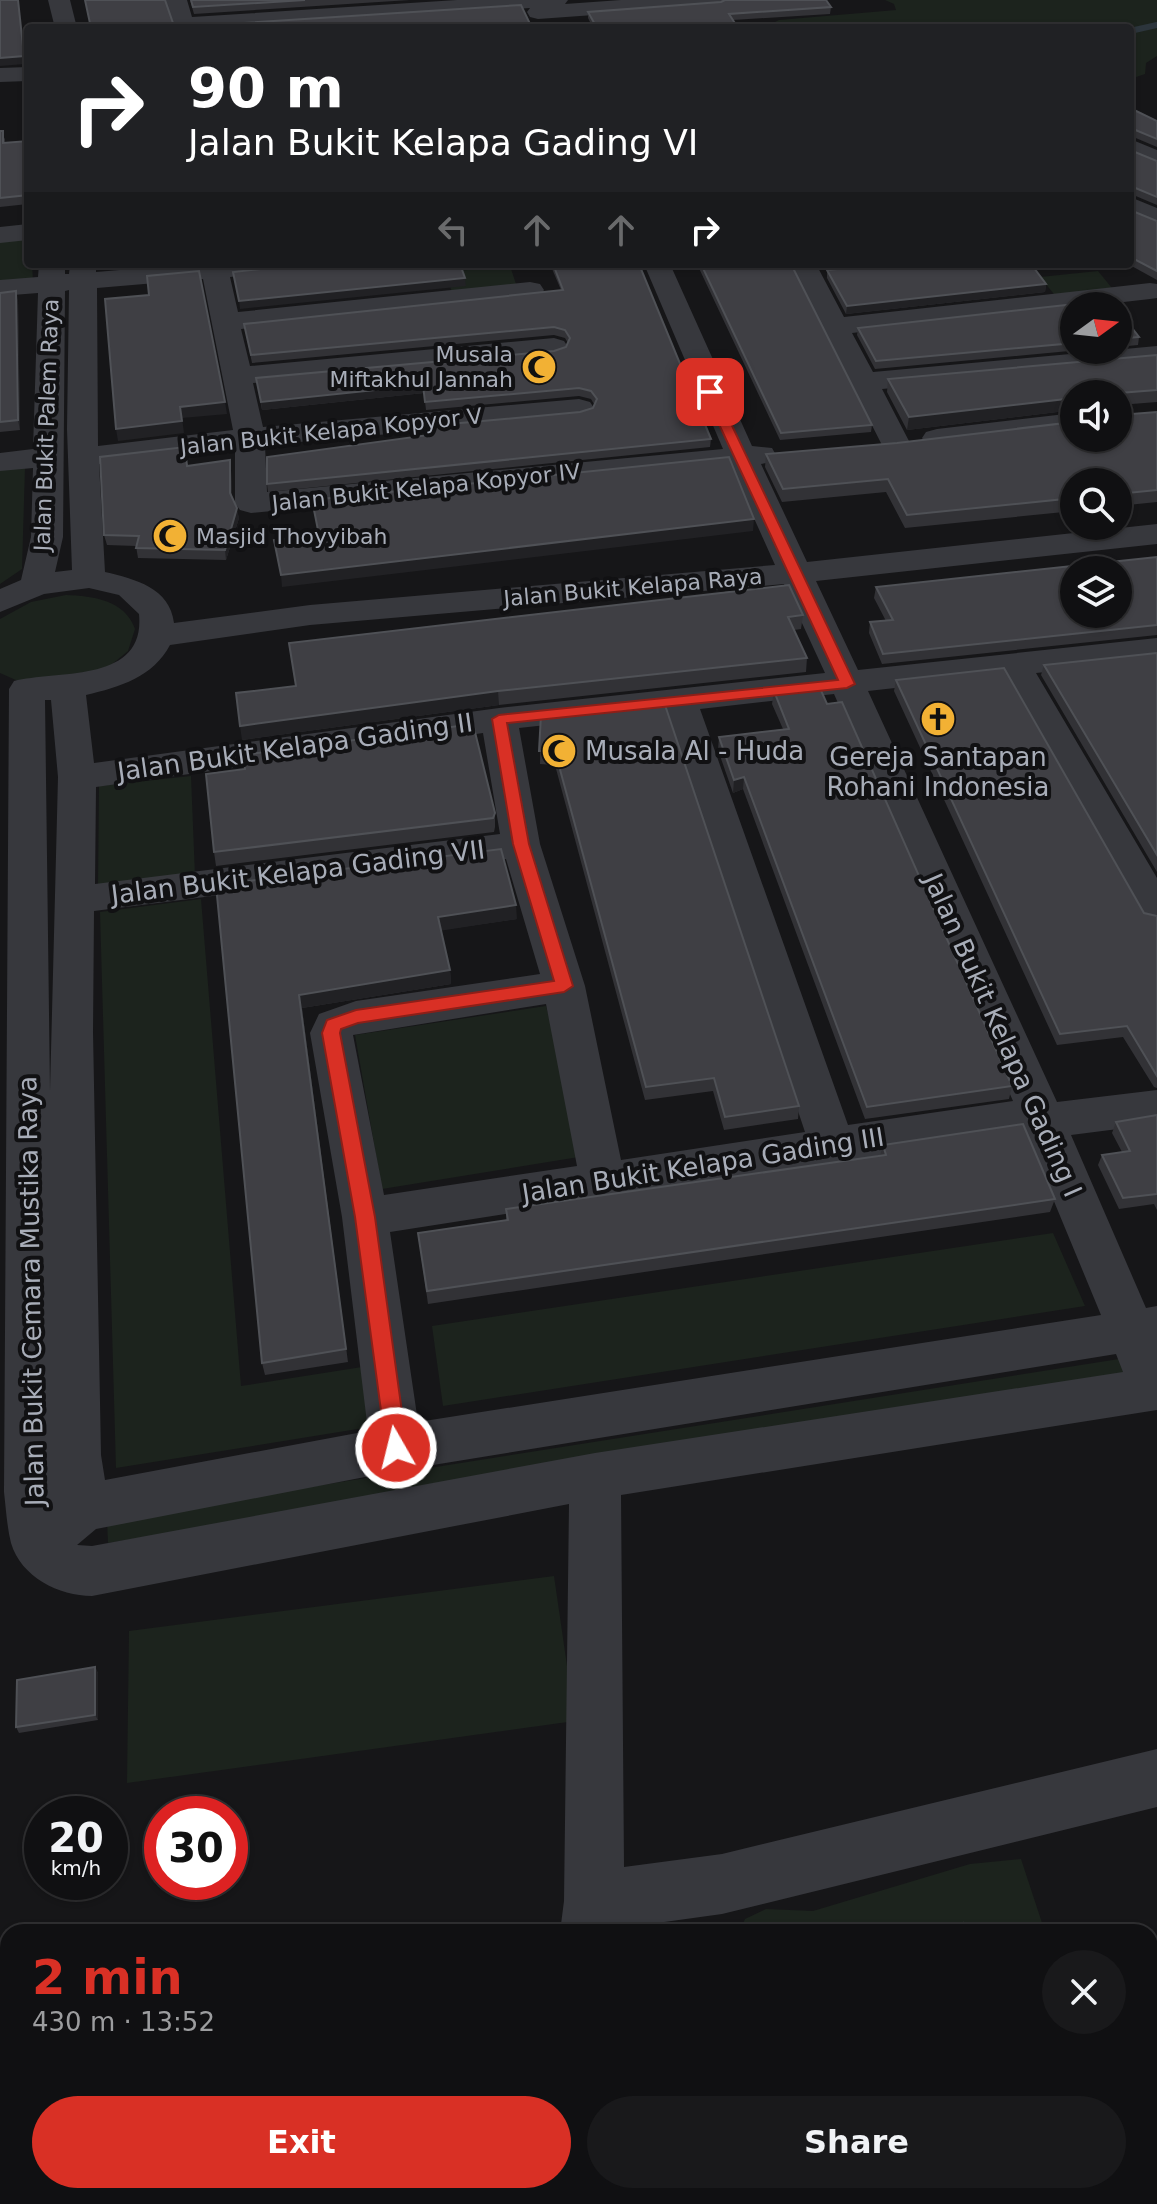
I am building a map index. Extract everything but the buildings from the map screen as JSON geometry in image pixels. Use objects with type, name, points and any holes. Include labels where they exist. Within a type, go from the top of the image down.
[{"type":"street","points":[[59,0],[65,24]]},
{"type":"street","points":[[176,0],[182,22],[272,9],[450,3],[549,10],[720,0]]},
{"type":"street","points":[[0,75],[24,74]]},
{"type":"street","points":[[1134,148],[1157,159]]},
{"type":"street","points":[[1134,207],[1157,218]]},
{"type":"street","points":[[0,235],[24,232]]},
{"type":"street","points":[[0,288],[52,274],[239,268]]},
{"type":"street","name":"Jalan Bukit Kelapa Gading I","points":[[659,268],[741,457],[847,684],[1042,1121],[1144,1329],[1155,1388]]},
{"type":"street","points":[[814,268],[835,326],[895,443]]},
{"type":"street","name":"Jalan Bukit Kelapa Kopyor IV","points":[[215,270],[250,437],[251,503],[258,505],[578,407],[741,457],[787,453]]},
{"type":"street","name":"Jalan Bukit Palem Raya","points":[[83,273],[83,457],[89,578]]},
{"type":"street","name":"Jalan Bukit Palem Raya","points":[[36,585],[47,537],[52,274]]},
{"type":"street","points":[[226,322],[525,277],[578,407],[238,376]]},
{"type":"street","points":[[835,326],[1133,311],[1153,293]]},
{"type":"street","points":[[864,382],[1157,355]]},
{"type":"street","points":[[51,372],[82,370]]},
{"type":"street","name":"Jalan Bukit Kelapa Kopyor V","points":[[83,457],[250,437],[578,407]]},
{"type":"street","points":[[864,446],[1060,424]]},
{"type":"street","points":[[0,462],[49,457]]},
{"type":"street","points":[[1132,522],[1157,520]]},
{"type":"street","name":"Jalan Bukit Kelapa Raya","points":[[157,623],[310,615],[790,563],[1060,530]]},
{"type":"street","name":"Jalan Bukit Kelapa Raya","points":[[790,563],[1157,534]]},
{"type":"street","points":[[0,602],[36,585],[89,578],[131,588],[157,623],[140,660],[108,679],[31,686]]},
{"type":"street","name":"Jalan Bukit Kelapa Gading II","points":[[77,777],[499,719],[1015,666],[1152,657]]},
{"type":"street","points":[[1015,666],[1157,912]]},
{"type":"street","name":"Jalan Bukit Cemara Mustika Raya","points":[[31,686],[77,777],[73,1083],[75,1455],[83,1508],[38,1544],[30,1492],[14,1256],[14,1210],[28,1091],[31,686]]},
{"type":"street","points":[[679,700],[832,1145]]},
{"type":"street","points":[[499,719],[521,844],[564,986],[602,1180]]},
{"type":"street","name":"Jalan Bukit Kelapa Gading VII","points":[[74,900],[521,844]]},
{"type":"street","points":[[396,1448],[365,1217],[331,1033],[334,1025],[356,1017],[564,986]]},
{"type":"street","points":[[28,1091],[73,1083]]},
{"type":"street","name":"Jalan Bukit Kelapa Gading III","points":[[365,1217],[1017,1117],[1042,1121],[1157,1107]]},
{"type":"street","points":[[83,1508],[396,1448],[1144,1329]]},
{"type":"street","points":[[38,1544],[53,1561],[74,1571],[92,1571],[595,1476],[1155,1388]]},
{"type":"street","points":[[595,1476],[592,1916],[1157,1778]]},
{"type":"shaded area","points":[[885,0],[1157,0],[1157,56],[1146,63],[1145,74],[1134,78],[1134,24],[771,24],[779,20],[896,10],[894,4]]},
{"type":"shaded area","points":[[24,238],[24,268],[32,268],[33,281],[0,284],[0,240]]},
{"type":"shaded area","points":[[511,268],[517,287],[452,293],[446,272]]},
{"type":"shaded area","points":[[1098,271],[1115,292],[1060,292],[1058,299],[1040,277]]},
{"type":"shaded area","points":[[25,467],[22,569],[0,584],[0,470]]},
{"type":"shaded area","points":[[66,595],[97,599],[124,612],[135,629],[128,651],[105,670],[18,681],[0,673],[0,619],[31,602]]},
{"type":"shaded area","points":[[191,776],[195,876],[98,886],[99,786]]},
{"type":"shaded area","points":[[201,899],[241,1386],[362,1367],[370,1427],[116,1468],[100,912]]},
{"type":"shaded area","points":[[546,1006],[585,1156],[382,1189],[355,1035]]},
{"type":"shaded area","points":[[1053,1233],[1085,1306],[443,1406],[432,1326]]},
{"type":"shaded area","points":[[1157,1353],[1157,1374],[108,1543],[107,1519]]},
{"type":"shaded area","points":[[554,1576],[575,1721],[127,1783],[129,1631]]},
{"type":"shaded area","points":[[1021,1859],[1042,1924],[743,1924],[745,1919],[766,1909],[813,1911],[970,1864]]},
{"type":"waterway","points":[[1134,30],[1157,25]]},
{"type":"place","name":"Musala Miftakhul Jannah","points":[[539,367]]},
{"type":"place","name":"Masjid Thoyyibah","points":[[170,536]]},
{"type":"place","name":"Gereja Santapan Rohani Indonesia","points":[[938,719]]},
{"type":"place","name":"Musala Al - Huda","points":[[559,751]]},
{"type":"route","points":[[396,1448],[365,1217],[331,1033],[340,1021],[356,1017],[564,986],[521,844],[499,719],[847,684],[710,392]]}]
